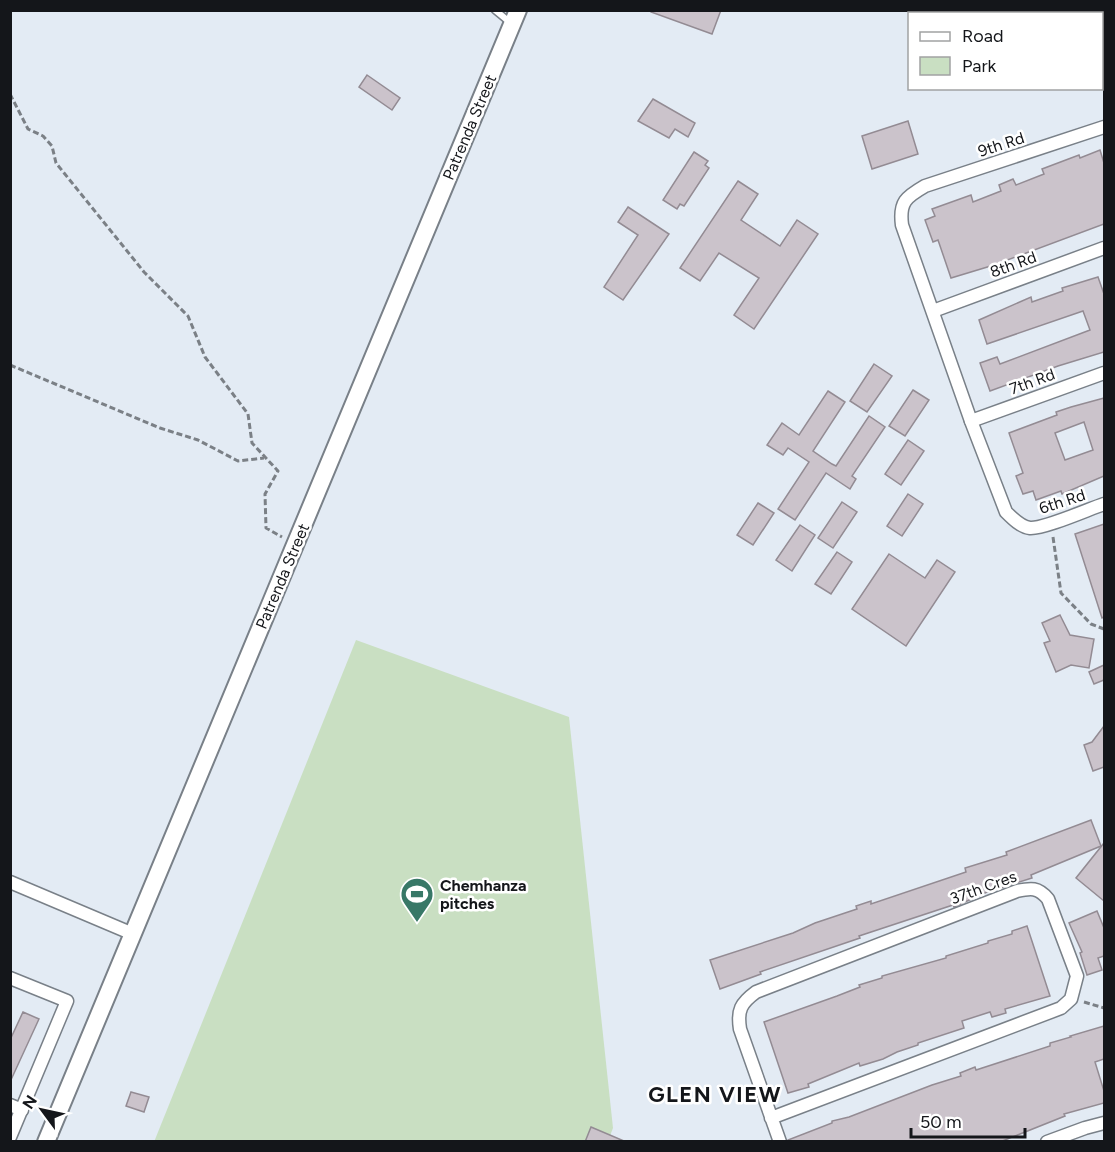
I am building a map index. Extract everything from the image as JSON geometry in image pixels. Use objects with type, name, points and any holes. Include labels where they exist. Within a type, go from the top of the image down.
[{"type":"street","name":"Patrenda Street","points":[[46,1142],[515,17]]},
{"type":"street","name":"9th Rd","points":[[933,311],[902,225],[900,214],[909,195],[925,186],[1104,126]]},
{"type":"street","name":"8th Rd","points":[[933,311],[1104,248]]},
{"type":"street","points":[[933,311],[971,421]]},
{"type":"street","name":"7th Rd","points":[[971,421],[1104,373]]},
{"type":"street","name":"6th Rd","points":[[971,421],[1006,512],[1016,522],[1030,528],[1104,504]]},
{"type":"street","points":[[10,882],[133,934]]},
{"type":"street","name":"37th Cres","points":[[771,1118],[740,1029],[738,1017],[745,1001],[756,992],[1029,888],[1042,891],[1053,909],[1077,976],[1071,999]]},
{"type":"street","points":[[10,978],[67,1001],[16,1108],[10,1137]]},
{"type":"street","points":[[780,1142],[771,1118],[1050,1014],[1071,999]]},
{"type":"street","points":[[1047,1142],[1104,1123]]},
{"type":"lane","points":[[495,10],[515,17]]},
{"type":"path","points":[[10,94],[28,129],[44,136],[52,146],[56,163],[144,272],[188,316],[205,357],[248,414],[252,443],[278,471],[265,494],[266,528],[296,544]]},
{"type":"path","points":[[10,365],[160,428],[198,440],[238,461],[264,458]]},
{"type":"path","points":[[1051,523],[1061,593],[1091,624],[1104,628]]},
{"type":"path","points":[[1071,999],[1104,1008]]},
{"type":"green space","name":"Chemhanza pitches","points":[[356,640],[569,717],[613,1128],[608,1141],[154,1142]]},
{"type":"building","points":[[651,10],[721,10],[712,34],[651,12]]},
{"type":"building","points":[[367,75],[400,98],[392,110],[359,87]]},
{"type":"building","points":[[653,99],[695,123],[688,137],[675,129],[669,138],[638,121]]},
{"type":"building","points":[[908,121],[918,154],[872,169],[862,136]]},
{"type":"building","points":[[1100,150],[1104,163],[1104,224],[994,265],[951,278],[938,240],[933,242],[925,220],[935,216],[932,209],[971,195],[973,202],[1001,191],[999,185],[1013,179],[1016,185],[1044,174],[1042,169]]},
{"type":"building","points":[[694,152],[708,161],[705,165],[709,168],[684,206],[680,204],[677,209],[663,200]]},
{"type":"building","points":[[738,181],[758,194],[741,220],[780,246],[797,220],[818,234],[754,329],[734,315],[759,278],[719,253],[700,281],[680,268]]},
{"type":"building","points":[[628,207],[669,234],[623,300],[604,287],[638,235],[618,222]]},
{"type":"building","points":[[1098,277],[1104,294],[1104,352],[990,391],[980,363],[997,357],[1000,364],[1090,330],[1083,311],[987,344],[979,320],[1031,297],[1032,302],[1063,291],[1062,288]]},
{"type":"building","points":[[874,364],[892,376],[867,412],[850,401]]},
{"type":"building","points":[[913,390],[929,400],[905,436],[889,426]]},
{"type":"building","points":[[828,391],[845,402],[813,451],[832,464],[836,466],[869,416],[885,427],[852,476],[856,479],[850,489],[826,473],[795,520],[778,509],[809,462],[788,448],[783,455],[767,445],[782,423],[799,435]]},
{"type":"building","points":[[1104,398],[1104,476],[1062,494],[1061,491],[1036,500],[1033,491],[1023,494],[1016,476],[1023,473],[1009,433],[1057,415],[1056,412]],"holes":[[[1084,422],[1093,450],[1065,460],[1055,433]]]},
{"type":"building","points":[[908,440],[924,451],[901,485],[885,474]]},
{"type":"building","points":[[908,494],[923,504],[902,536],[887,526]]},
{"type":"building","points":[[842,502],[857,512],[833,548],[818,538]]},
{"type":"building","points":[[758,503],[774,513],[753,545],[737,535]]},
{"type":"building","points":[[1104,524],[1104,617],[1102,618],[1075,534]]},
{"type":"building","points":[[800,525],[815,535],[792,571],[776,560]]},
{"type":"building","points":[[837,552],[852,562],[831,594],[815,584]]},
{"type":"building","points":[[889,554],[925,578],[937,560],[955,572],[906,646],[852,609]]},
{"type":"building","points":[[1060,615],[1070,635],[1094,639],[1089,668],[1071,665],[1056,672],[1044,643],[1050,641],[1042,623]]},
{"type":"building","points":[[1104,665],[1104,680],[1094,684],[1089,672]]},
{"type":"building","points":[[1104,726],[1104,767],[1093,771],[1084,745],[1092,742]]},
{"type":"building","points":[[1091,820],[1101,846],[1031,875],[1032,878],[987,892],[954,907],[953,905],[859,936],[860,938],[760,972],[761,974],[720,989],[710,960],[793,933],[857,909],[856,906],[871,901],[871,904],[966,872],[965,868],[1007,855],[1006,852]]},
{"type":"building","points":[[1104,843],[1104,901],[1076,878]]},
{"type":"building","points":[[1097,911],[1104,928],[1104,956],[1098,958],[1102,970],[1087,975],[1080,953],[1082,952],[1069,923]]},
{"type":"building","points":[[1027,926],[1050,996],[1005,1009],[1006,1013],[992,1017],[990,1012],[962,1021],[964,1028],[918,1043],[918,1045],[883,1059],[860,1066],[859,1063],[808,1084],[809,1087],[788,1093],[764,1022],[837,996],[860,987],[859,985],[882,978],[882,976],[946,958],[946,956],[1012,934],[1012,931]]},
{"type":"building","points":[[23,1012],[39,1019],[10,1082],[10,1040]]},
{"type":"building","points":[[1104,1026],[1104,1059],[1095,1062],[1104,1091],[1104,1103],[1064,1114],[1065,1116],[1000,1142],[788,1142],[788,1140],[832,1123],[832,1121],[849,1117],[961,1076],[960,1073],[975,1067],[976,1070]]},
{"type":"building","points":[[131,1092],[149,1097],[144,1112],[126,1106]]},
{"type":"building","points":[[591,1127],[624,1141],[624,1142],[585,1142]]},
{"type":"place","name":"Chemhanza pitches","points":[[417,923]]},
{"type":"district","name":"GLEN VIEW","points":[[715,1094]]}]
